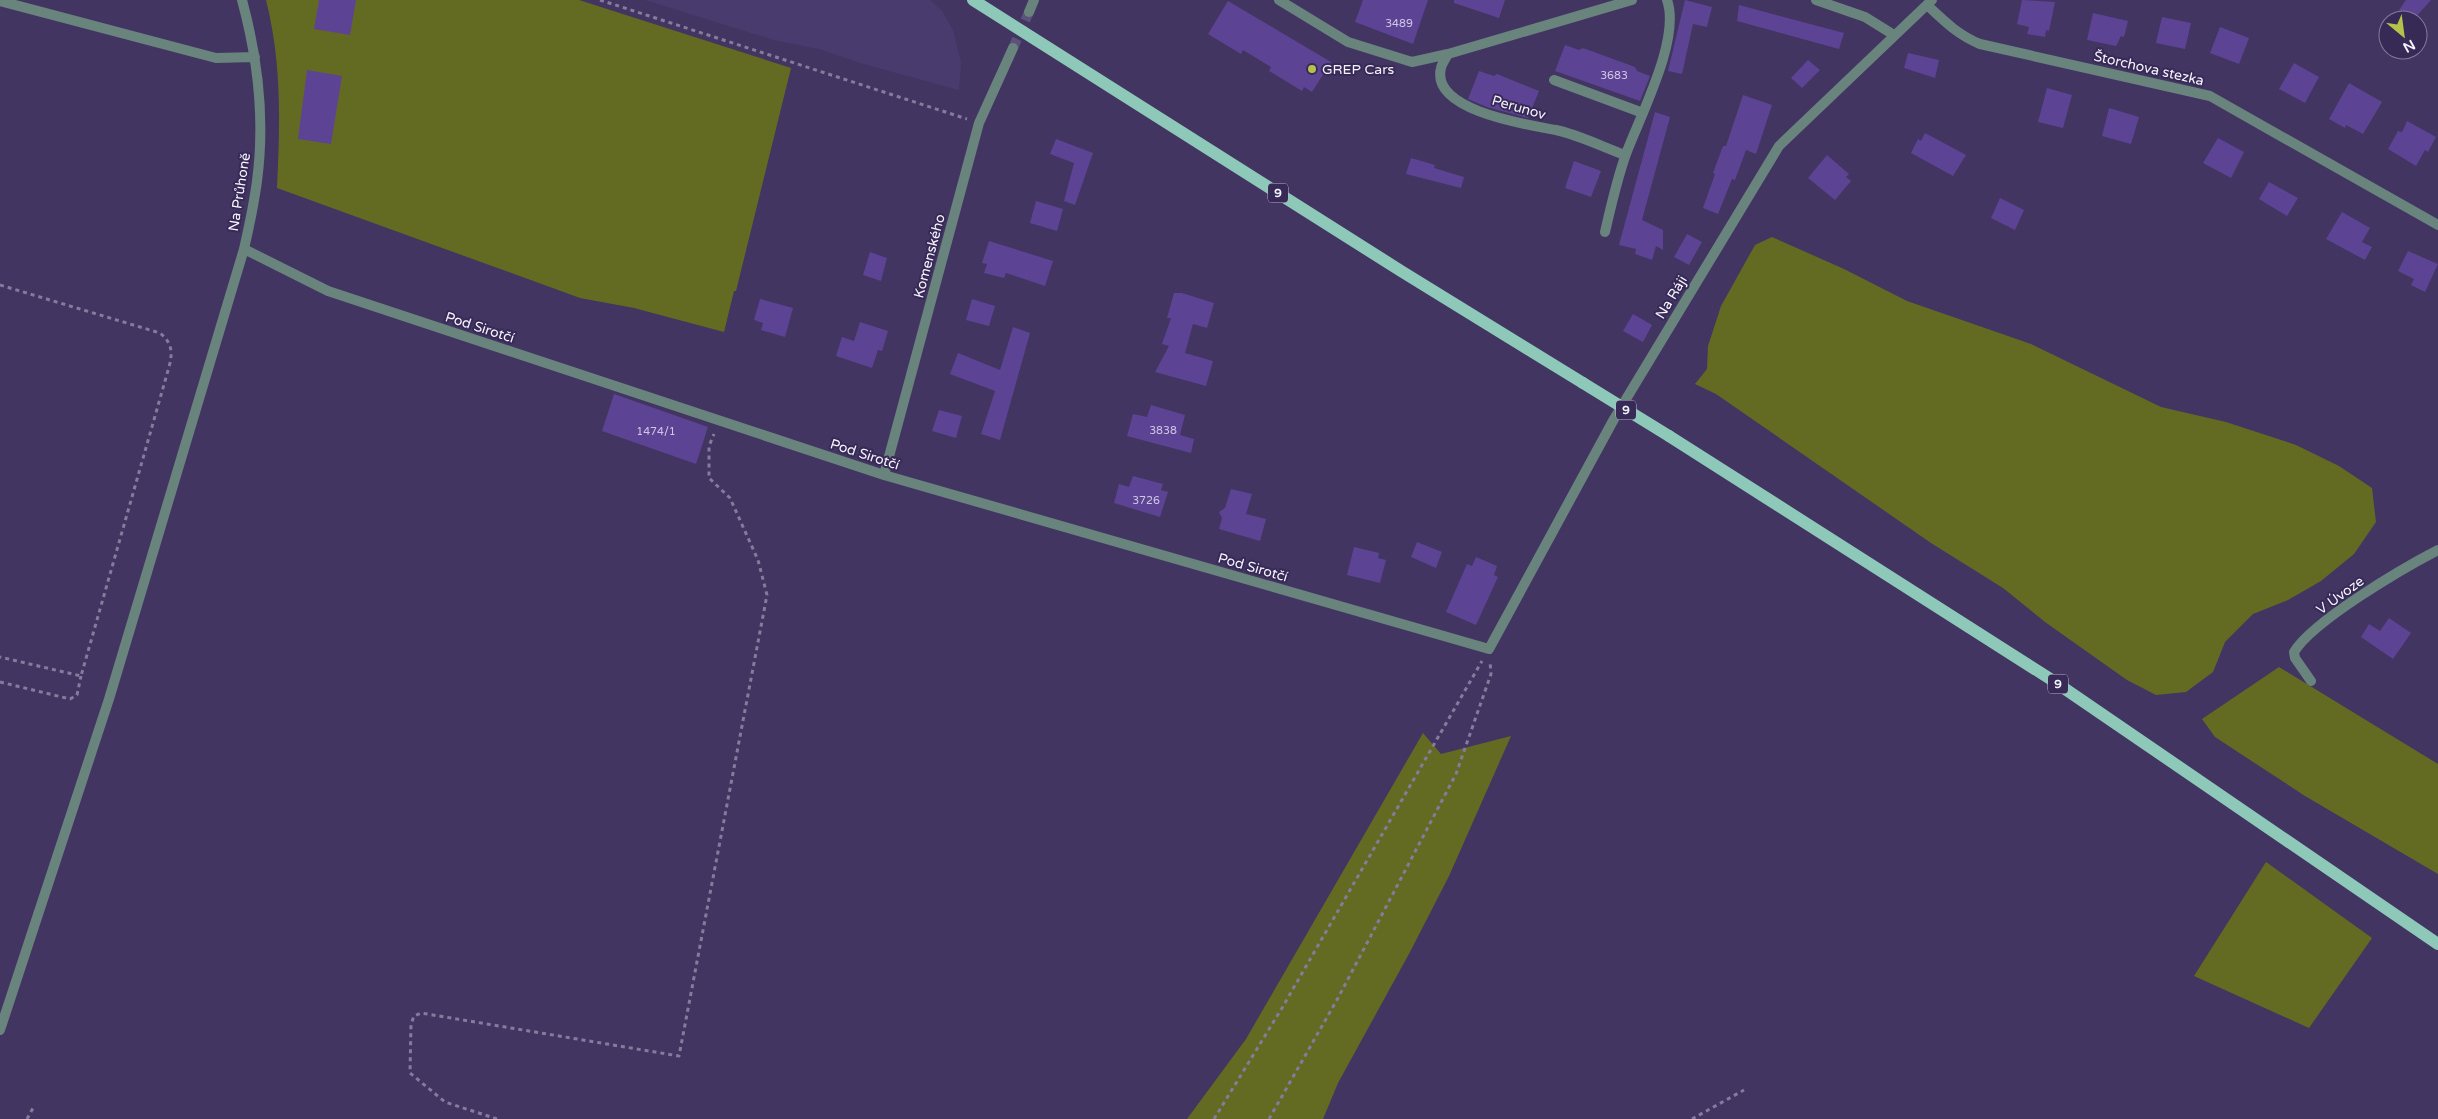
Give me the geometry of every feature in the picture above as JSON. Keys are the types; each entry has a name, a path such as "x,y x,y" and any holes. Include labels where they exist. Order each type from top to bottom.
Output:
{"main road":[{"name":"9","path":"973,0 1401,271 1669,436 2052,680 2438,944"}],"street":[{"name":"Na Průhoně","path":"0,1030 109,699 244,249 257,182 260,145 260,102 254,57 242,0"},
{"path":"1029,12 1034,0"},
{"path":"1279,0 1348,42 1412,62 1448,54 1632,0"},
{"path":"1605,232 1626,155 1656,84 1670,19 1667,0"},
{"path":"1816,0 1864,17 1894,35"},
{"path":"0,1 216,58 254,57"},
{"name":"Na Ráji","path":"1489,649 1614,419 1779,146 1929,2"},
{"name":"Štorchova stezka","path":"1929,2 1953,30 1965,38 1980,44 2210,96 2438,225"},
{"name":"Komenského","path":"884,475 980,123 1013,48"},
{"name":"Perunov","path":"1448,54 1441,68 1442,82 1459,103 1523,126 1556,130 1626,155"},
{"path":"1554,80 1643,113"},
{"name":"Pod Sirotčí","path":"244,249 328,291 884,475 1489,649"},
{"name":"V Úvoze","path":"2311,682 2295,658 2294,652 2306,637 2378,585 2438,550"}],"path":[{"path":"600,0 980,123"},
{"path":"0,285 160,333 172,350 77,695 70,699 0,682"},
{"path":"496,1119 445,1102 410,1073 414,1016 421,1013 679,1056 767,595 758,560 730,498 709,478 709,446 719,421"},
{"path":"1214,1119 1282,1008 1489,649"},
{"path":"1269,1119 1338,998 1456,774 1491,674 1489,649"},
{"path":"0,658 81,676"},
{"path":"1692,1119 1744,1090"},
{"path":"27,1119 33,1108"}],"shaded area":[{"path":"645,0 930,0 942,11 953,30 961,62 959,90 860,63 819,49 774,40"}],"green space":[{"path":"266,0 579,0 791,68 736,291 734,291 724,332 634,308 580,298 277,188 279,93 275,47"},
{"path":"1772,237 1844,269 1907,301 2031,344 2161,407 2226,422 2296,445 2339,466 2372,488 2376,522 2354,554 2321,581 2288,600 2253,614 2225,642 2213,672 2186,692 2156,695 2127,680 2045,622 2003,588 1931,543 1716,394 1695,384 1707,369 1708,346 1721,306 1755,245"},
{"path":"2279,667 2438,764 2438,874 2305,796 2215,737 2202,719"},
{"path":"1423,733 1441,754 1511,736 1449,876 1410,952 1338,1083 1323,1119 1187,1119 1246,1039"},
{"path":"2266,862 2372,938 2309,1028 2194,976"}],"building":[{"path":"319,0 356,0 350,35 314,29"},
{"path":"1363,0 1428,0 1413,44 1355,22"},
{"path":"1454,0 1505,0 1499,18 1454,3"},
{"path":"1685,0 1712,7 1707,27 1693,24 1682,74 1668,71"},
{"path":"2022,0 2055,2 2049,31 2046,30 2045,37 2027,34 2029,27 2017,24"},
{"path":"2406,0 2431,0 2422,10 2399,10"},
{"path":"1228,1 1331,62 1312,92 1304,87 1302,91 1269,71 1271,67 1243,50 1241,54 1208,34"},
{"path":"1739,5 1844,33 1839,49 1737,21"},
{"path":"2093,13 2128,21 2124,37 2121,36 2116,46 2087,40"},
{"path":"2162,17 2191,23 2185,49 2156,43"},
{"path":"2220,27 2249,38 2239,64 2210,53"},
{"path":"1565,45 1579,50 1583,48 1635,67 1637,71 1650,76 1640,101 1555,71"},
{"path":"1908,53 1939,60 1935,78 1904,68"},
{"path":"1808,60 1820,70 1802,88 1791,78"},
{"path":"2294,63 2319,77 2305,103 2279,89"},
{"path":"307,70 342,76 331,144 298,139"},
{"path":"1479,71 1494,76 1497,74 1539,91 1528,118 1487,107 1468,99"},
{"path":"2349,83 2382,102 2363,134 2346,125 2345,128 2329,119"},
{"path":"2047,88 2072,95 2063,128 2038,122"},
{"path":"1743,95 1772,105 1756,154 1746,150 1735,180 1732,179 1718,214 1703,208 1715,174 1713,173 1723,146 1726,146"},
{"path":"2109,108 2139,117 2131,144 2102,136"},
{"path":"1655,112 1670,117 1642,220 1663,230 1663,250 1656,246 1652,260 1635,254 1636,249 1619,245"},
{"path":"2407,121 2436,137 2428,152 2425,150 2416,166 2388,149 2398,131 2402,132"},
{"path":"1925,133 1966,155 1953,176 1911,153 1918,139 1921,141"},
{"path":"2218,138 2244,152 2231,178 2203,163"},
{"path":"1056,139 1093,153 1075,205 1064,201 1074,163 1050,154"},
{"path":"1827,155 1849,174 1846,177 1851,181 1835,200 1808,178"},
{"path":"1411,158 1435,165 1434,168 1464,177 1461,188 1406,174"},
{"path":"1574,161 1601,171 1591,197 1565,188"},
{"path":"2269,182 2298,198 2287,216 2259,199"},
{"path":"2000,198 2024,210 2015,230 1991,218"},
{"path":"1036,201 1063,209 1057,231 1030,223"},
{"path":"2342,212 2370,228 2362,242 2372,247 2365,260 2326,239"},
{"path":"1687,234 1702,242 1689,265 1674,257"},
{"path":"989,241 1053,261 1045,286 1006,273 1004,278 984,273 987,264 982,263"},
{"path":"2408,251 2438,264 2425,292 2411,285 2414,279 2398,271"},
{"path":"870,252 887,258 881,281 863,275"},
{"path":"1174,293 1182,293 1214,303 1207,328 1193,324 1185,353 1213,361 1206,386 1155,372 1169,346 1162,344 1171,318 1167,318"},
{"path":"760,299 793,308 785,337 761,330 763,323 754,320"},
{"path":"972,299 995,306 989,326 966,320"},
{"path":"1633,314 1652,325 1643,342 1623,331"},
{"path":"860,322 888,331 882,351 878,350 872,368 836,356 842,337 854,341"},
{"path":"1013,327 1030,333 1000,440 981,434 995,391 950,374 958,353 1000,370"},
{"path":"614,394 708,427 696,464 602,431"},
{"path":"1151,405 1185,415 1180,435 1194,439 1191,453 1127,436 1133,414 1147,417"},
{"path":"939,410 962,416 956,438 932,431"},
{"path":"1133,476 1163,484 1161,490 1168,492 1160,517 1114,503 1119,484 1129,487"},
{"path":"1231,489 1252,494 1246,514 1266,519 1260,541 1219,529 1222,518 1219,512 1225,508"},
{"path":"1417,542 1442,552 1436,568 1411,557"},
{"path":"1354,547 1379,553 1378,558 1386,560 1380,583 1347,575"},
{"path":"1476,557 1497,566 1494,575 1498,577 1476,625 1446,612 1467,564 1472,566"},
{"path":"2389,618 2411,633 2393,659 2361,637 2369,624 2380,631"}],"tunnel":[{"path":"1013,48 1029,12"}],"place":[{"name":"GREP Cars","path":"1312,69"}]}
